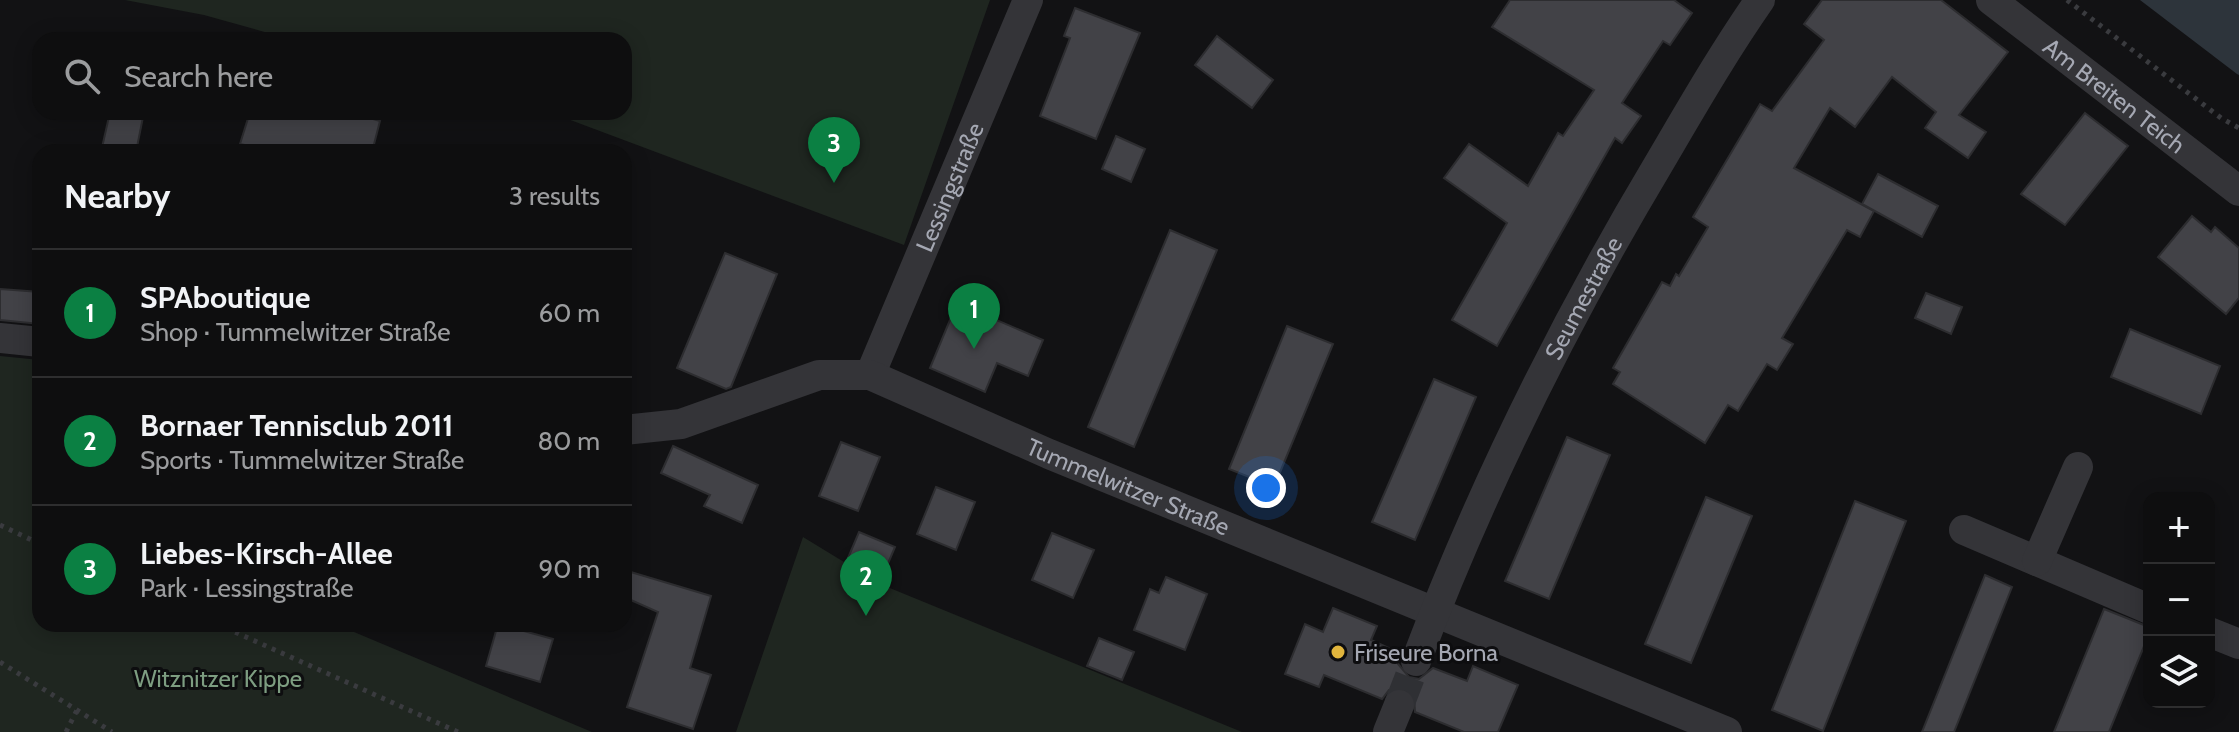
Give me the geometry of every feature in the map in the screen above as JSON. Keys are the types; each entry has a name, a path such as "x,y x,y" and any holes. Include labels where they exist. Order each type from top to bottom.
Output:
{"street":[{"name":"Lessingstraße","path":"870,375 1028,0"},
{"name":"Seumestraße","path":"1435,611 1532,390 1578,299 1729,45 1760,0"},
{"name":"Am Breiten Teich","path":"1991,0 2239,191"},
{"path":"0,338 32,341"},
{"name":"Tummelwitzer Straße","path":"632,429 681,424 819,375 870,375 1049,454 1727,732"},
{"path":"2037,561 2078,467"},
{"path":"1964,530 2143,606"},
{"path":"1416,661 1435,611"},
{"path":"2215,634 2239,644"}],"path":[{"path":"2067,0 2221,118 2239,128"},
{"path":"0,525 32,540"},
{"path":"235,632 458,732"},
{"path":"0,662 112,732"},
{"path":"66,732 77,710"}],"green space":[{"path":"125,0 990,0 904,245 570,120 632,120 632,32 265,32 204,15"},
{"name":"Witznitzer Kippe","path":"0,356 32,359 32,632 354,632 592,732 0,732"},
{"path":"803,537 880,584 1242,732 736,732"}],"shaded area":[{"path":"2140,0 2239,0 2239,75 2237,74"}],"building":[{"path":"1510,0 1674,0 1692,13 1670,45 1663,41 1622,103 1641,116 1622,143 1615,138 1497,346 1452,320 1507,223 1444,178 1469,144 1528,186 1558,133 1563,136 1594,90 1492,27"},
{"path":"1822,0 1941,0 2008,52 1959,115 1986,132 1968,158 1925,128 1936,112 1892,77 1855,127 1830,108 1794,168 1874,211 1860,237 1847,230 1782,338 1793,344 1777,370 1767,364 1738,411 1728,405 1705,443 1613,384 1620,372 1613,368 1662,282 1670,286 1676,274 1679,276 1708,227 1693,217 1760,104 1772,111 1824,40 1804,24"},
{"path":"1075,8 1140,33 1096,139 1040,116 1070,38 1064,36"},
{"path":"1217,36 1273,80 1252,108 1195,65"},
{"path":"2085,113 2128,146 2065,225 2021,194"},
{"path":"108,120 142,120 138,144 103,144"},
{"path":"248,120 380,121 374,144 240,144"},
{"path":"1116,136 1145,149 1131,182 1102,169"},
{"path":"1878,174 1938,206 1922,237 1862,204"},
{"path":"2192,216 2211,232 2215,227 2239,248 2239,298 2226,314 2158,257"},
{"path":"1170,230 1217,250 1134,447 1088,427"},
{"path":"725,253 777,274 731,387 726,389 677,368"},
{"path":"0,289 32,291 32,323 0,320"},
{"path":"1926,293 1962,307 1951,334 1915,318"},
{"path":"957,303 1043,340 1028,376 997,363 985,392 930,368"},
{"path":"1287,326 1333,344 1274,487 1229,469"},
{"path":"2130,329 2220,366 2201,414 2111,377"},
{"path":"1434,379 1476,397 1415,540 1372,522"},
{"path":"1567,437 1610,455 1549,599 1505,581"},
{"path":"841,442 880,457 858,511 819,496"},
{"path":"673,446 758,485 742,523 704,506 710,495 661,473"},
{"path":"936,487 975,502 956,550 917,534"},
{"path":"1706,497 1752,516 1691,663 1645,644"},
{"path":"1855,501 1906,521 1823,731 1772,710"},
{"path":"859,532 895,547 884,573 848,558"},
{"path":"1052,533 1094,550 1073,598 1032,580"},
{"path":"632,572 711,596 690,668 711,675 693,729 627,707 658,612 632,601"},
{"path":"1985,575 2012,587 1954,732 1922,732"},
{"path":"1166,577 1207,594 1185,650 1134,630 1150,589 1159,593"},
{"path":"1333,608 1377,626 1371,640 1400,653 1398,664 1409,677 1419,679 1433,668 1467,681 1473,666 1518,685 1498,732 1464,732 1415,712 1414,695 1405,688 1389,690 1382,699 1324,675 1319,687 1285,674 1305,624 1323,632"},
{"path":"2104,609 2143,625 2143,649 2109,732 2054,732"},
{"path":"496,632 527,632 553,639 540,682 486,666"},
{"path":"1099,638 1134,652 1122,680 1087,666"}],"tunnel":[{"path":"1399,705 1416,661"}],"place":[{"name":"Liebes-Kirsch-Allee","path":"834,183"},
{"name":"SPAboutique","path":"974,349"},
{"name":"Bornaer Tennisclub 2011","path":"866,616"},
{"name":"Friseure Borna","path":"1338,652"}]}
